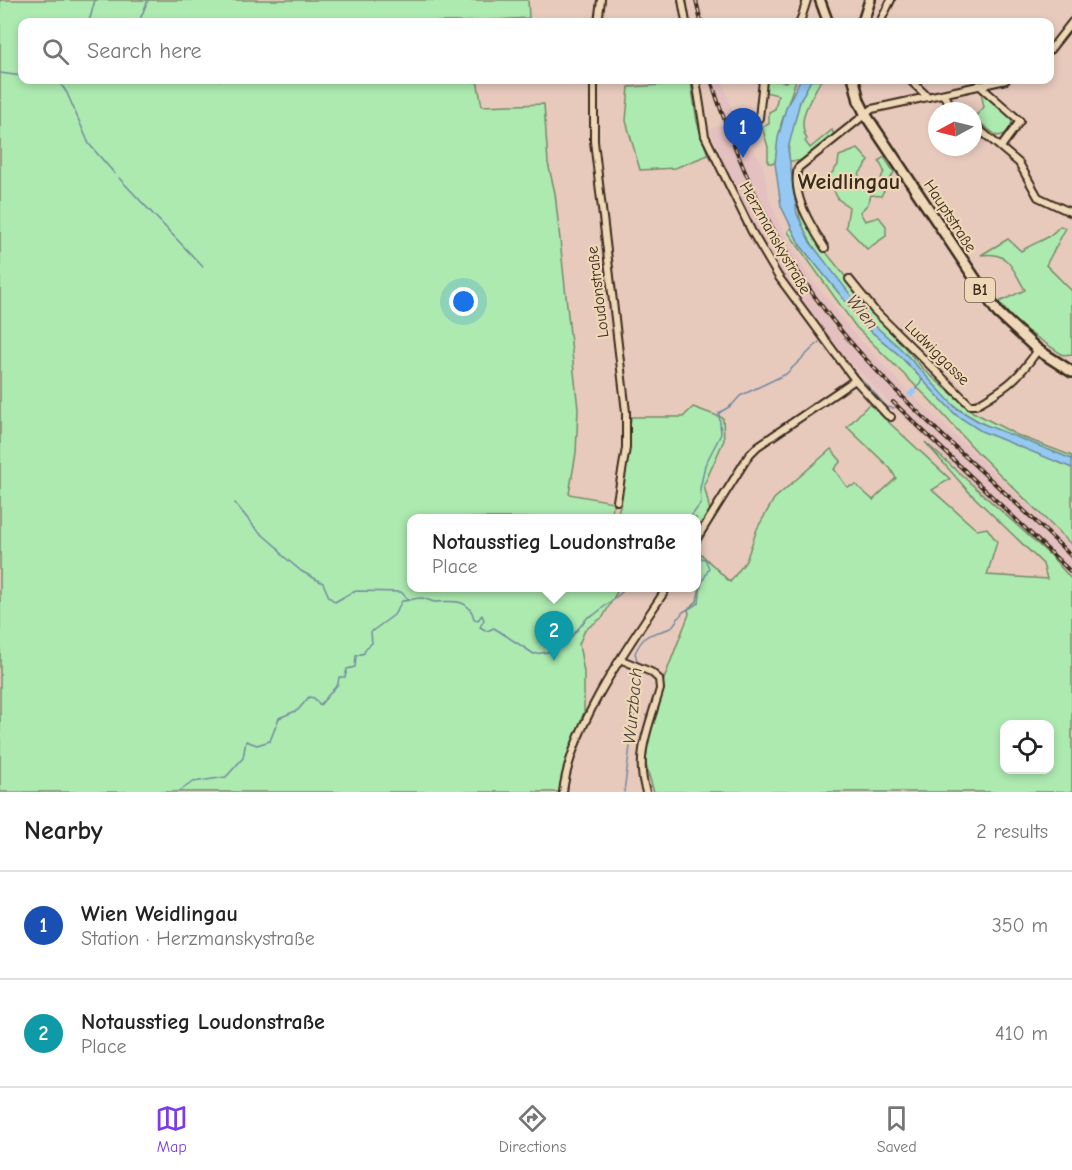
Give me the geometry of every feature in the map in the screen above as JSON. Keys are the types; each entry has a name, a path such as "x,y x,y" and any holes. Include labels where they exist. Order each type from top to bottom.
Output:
{"main road":[{"path":"820,0 826,18"},
{"path":"865,18 870,0"},
{"name":"B1","path":"855,84 866,114"},
{"name":"Hauptstraße","path":"866,114 982,292 1011,328 1038,350 1072,372"}],"street":[{"path":"599,18 602,0"},
{"path":"682,0 685,18"},
{"path":"801,18 807,0"},
{"path":"882,18 891,0"},
{"path":"1054,45 1072,22"},
{"name":"Loudonstraße","path":"594,84 594,141 626,412 626,448 617,501"},
{"name":"Herzmanskystraße","path":"697,84 701,119 713,153 768,258 819,334 855,380 887,416 891,417"},
{"path":"759,118 763,84"},
{"path":"914,84 928,97"},
{"path":"825,248 812,227 798,186 798,168 877,107 985,84"},
{"path":"980,85 1020,121 1001,147"},
{"path":"942,94 949,102"},
{"path":"982,131 1019,163 1038,196 1072,213"},
{"name":"Ludwiggasse","path":"849,279 874,310 970,405 976,405 1009,386 1021,375 1038,350"},
{"path":"701,532 749,455 758,446 855,380"},
{"path":"563,792 579,737 622,660 664,592"},
{"path":"622,660 651,672 660,679 660,688 640,756 641,776 646,792"}],"shaded area":[{"path":"709,84 723,84 743,141 749,149 753,148 763,166 769,196 779,223 810,277 853,332 903,386 1072,547 1072,577 1042,546 1034,544 1003,515 899,413 842,353 804,306 764,245 726,169 710,129 723,124"}],"green space":[{"path":"0,0 528,0 529,18 18,18 18,84 478,84 482,106 544,104 548,163 555,193 578,409 576,453 569,494 613,502 612,514 407,514 407,592 617,592 603,617 585,630 579,644 584,672 584,712 564,768 562,792 0,792"},
{"path":"691,84 697,122 708,155 675,168 640,170 626,121 629,87"},
{"path":"766,84 795,84 781,124 775,163 768,163 768,147 762,127 769,124 769,112 775,109 778,95 765,92"},
{"path":"809,84 819,84 804,116 803,124 807,139 805,141 810,148 832,130 834,135 800,161 789,161 791,130"},
{"path":"981,92 1012,119 1007,133 997,136 982,124 984,107"},
{"path":"858,149 869,161 859,174 857,185 868,188 879,184 884,171 879,161 884,157 894,172 881,196 871,195 868,204 860,212 865,221 879,217 886,226 886,236 867,249 846,227 849,207 838,199 828,178 838,165 839,156"},
{"path":"800,208 814,237 867,304 924,370 973,412 1017,435 1072,456 1072,459 986,425 946,399 906,355 871,322 826,266 805,231 800,217"},
{"path":"1060,226 1066,228 1046,265 1072,291 1072,354 1063,355 1017,324 999,302 1025,290 1009,263 998,256 981,255 1008,239 1021,251 1046,238"},
{"path":"791,227 800,245 867,328 898,354 956,415 1072,468 1072,545 978,453 930,400 856,327 788,232"},
{"path":"869,404 950,479 932,490 977,530 987,528 997,542 987,575 1047,579 1043,564 968,491 925,442 1052,557 1072,580 1072,792 654,792 645,760 648,729 689,614 688,609 697,601 699,592 701,592 701,554 730,582 746,561 757,529 774,499 831,449 841,461 834,469 847,487 856,485 873,500 896,478 890,468 847,427"},
{"path":"693,407 723,418 724,440 704,485 710,511 701,527 701,514 617,514 621,503 631,417 683,417"}],"water":[{"name":"Wien","path":"798,84 809,84 800,101 788,149 797,214 810,242 872,323 900,348 956,408 981,423 1072,459 1072,468 981,431 956,415 898,354 867,328 800,245 781,206 775,163 778,138 786,108"}],"waterway":[{"path":"90,18 95,0"},
{"path":"141,18 148,0"},
{"path":"0,73 18,75"},
{"path":"61,84 67,93 89,144 115,174"},
{"path":"119,178 203,267"},
{"name":"Wurzbach","path":"693,514 701,503 700,489 705,465 721,434 719,413 732,405 740,396 786,374 819,342"},
{"name":"Wurzbach","path":"842,358 887,407 894,408"},
{"name":"Wurzbach","path":"916,389 922,380"},
{"path":"235,503 256,529 278,548 282,555 301,571 323,583 329,597 335,602 354,591 401,592 409,600"},
{"name":"Wurzbach","path":"701,558 705,559 709,568 701,585"},
{"path":"567,642 588,617 594,615 622,592"},
{"name":"Wurzbach","path":"638,664 635,653 642,641 650,635 671,628 683,612 699,603 700,592"},
{"path":"178,792 193,782 226,777 243,758 246,741 257,745 270,741 279,718 298,710 309,697 314,698 320,705 338,684 339,677 345,677 347,669 355,667 356,656 364,653 372,643 371,632 394,615 402,601 421,598 433,602 454,601 464,604 469,607 474,619 478,620 482,615 484,620 480,627 487,631 494,628 534,654 548,652 552,646 561,644"},
{"name":"Wurzbach","path":"624,792 640,671"}],"railway":[{"path":"696,0 700,18"},
{"path":"712,84 736,149 766,216 784,249 825,310 848,339 901,396 1072,557"},
{"path":"893,402 1072,573"}],"place":[{"name":"Wien Weidlingau","path":"743,158"},
{"name":"Notausstieg Loudonstraße","path":"554,661"}],"district":[{"name":"Weidlingau","path":"849,182"}]}
